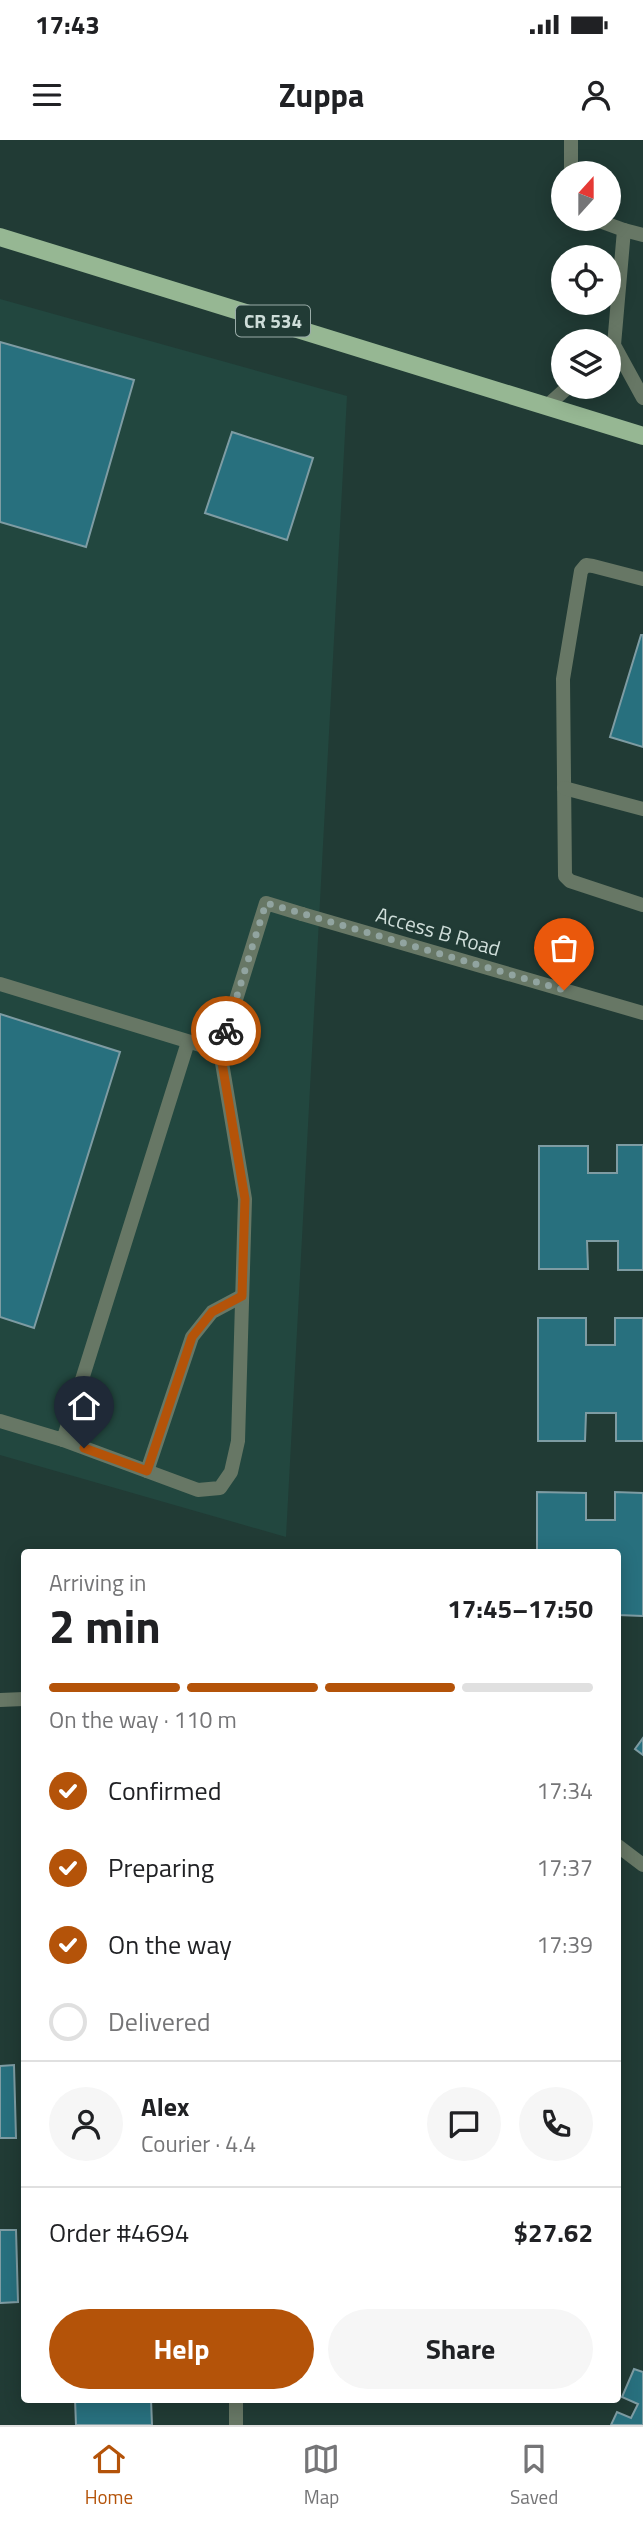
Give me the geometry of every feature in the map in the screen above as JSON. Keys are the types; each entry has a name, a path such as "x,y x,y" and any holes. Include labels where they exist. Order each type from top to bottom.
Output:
{"main road":[{"name":"CR 534","path":"0,237 643,436"}],"street":[{"path":"571,140 571,161"},
{"path":"621,229 643,235"},
{"path":"613,329 624,230"},
{"path":"621,363 643,398"},
{"path":"547,406 555,399"},
{"path":"643,579 586,565 580,571 563,679 565,876 570,881 643,905"},
{"path":"564,788 643,809"},
{"name":"Access B Road","path":"220,1051 266,903 643,1013"},
{"path":"0,984 220,1051 245,1199 238,1441 231,1472 220,1488 198,1490 62,1440 0,1421"},
{"path":"62,1440 188,1042"},
{"path":"147,1471 192,1337 212,1312 242,1296"},
{"path":"0,1700 21,1699"},
{"path":"621,1848 643,1865"},
{"path":"236,2403 236,2425"}],"shaded area":[{"path":"0,299 347,396 286,1537 0,1455"}],"building":[{"path":"0,342 134,380 86,547 0,522"},
{"path":"232,432 313,458 287,540 205,513"},
{"path":"643,635 643,747 610,737"},
{"path":"0,1014 120,1052 34,1328 0,1317"},
{"path":"617,1145 643,1145 643,1270 618,1270 618,1241 587,1241 588,1269 539,1269 539,1146 588,1146 588,1173 617,1173"},
{"path":"538,1318 586,1318 586,1345 615,1345 615,1318 643,1318 643,1441 616,1441 616,1413 586,1413 585,1441 538,1441"},
{"path":"537,1492 586,1493 586,1520 615,1520 615,1492 643,1493 643,1616 621,1615 621,1549 537,1549"},
{"path":"643,1738 643,1755 635,1749"},
{"path":"14,2065 16,2138 0,2138 0,2066"},
{"path":"0,2230 16,2230 18,2302 0,2303"},
{"path":"634,2369 643,2372 643,2425 611,2425 617,2412 631,2418 638,2404 622,2397"},
{"path":"75,2403 151,2403 152,2425 76,2425"}],"way so far":[{"path":"226,1031 266,903 564,990"}],"route":[{"path":"84,1448 147,1471 192,1337 212,1312 242,1296 245,1199 220,1051 226,1031"}]}
